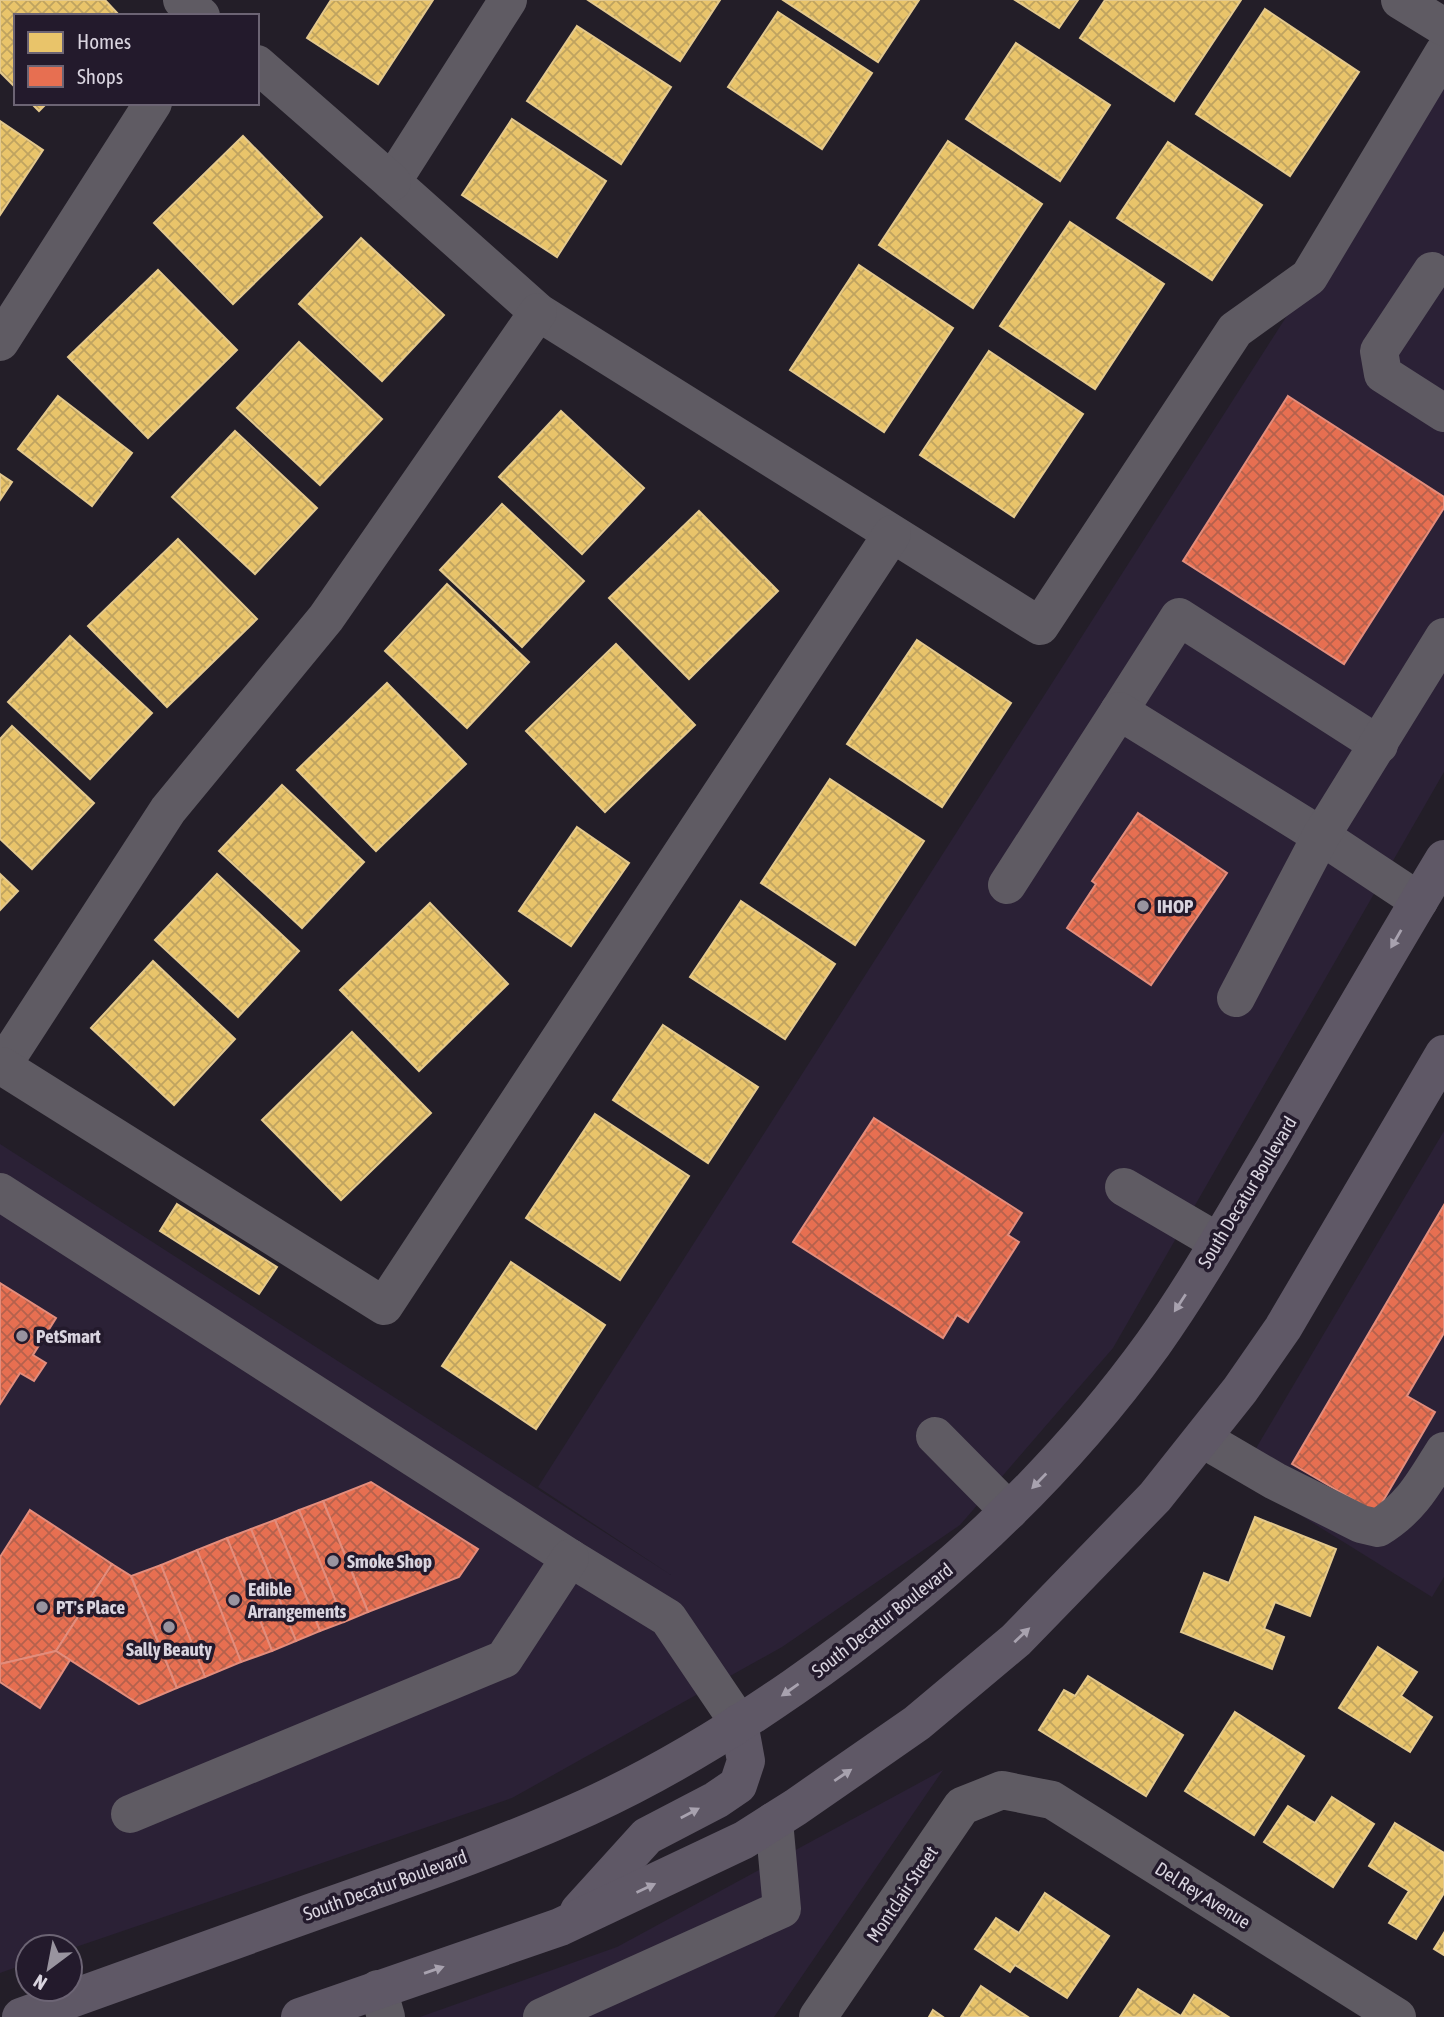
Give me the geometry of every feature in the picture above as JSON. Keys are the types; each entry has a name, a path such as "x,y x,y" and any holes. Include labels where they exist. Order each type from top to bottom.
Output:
{"main road":[{"name":"South Decatur Boulevard","path":"21,2017 499,1844 599,1802 665,1769 739,1723 836,1658 911,1601 964,1555 1057,1461 1107,1403 1153,1343 1218,1242 1444,859"},
{"path":"300,2017 382,2003 692,1866 744,1840 774,1821 917,1723 1016,1640 1155,1497 1203,1439 1283,1328 1438,1078"},
{"path":"568,1923 647,1836 716,1800 738,1785 746,1761 739,1723"}],"street":[{"path":"182,0 199,14"},
{"path":"392,182 508,0"},
{"path":"1400,0 1444,27"},
{"path":"259,66 538,312 1040,626 1235,330 1309,277 1444,52"},
{"path":"0,342 152,105"},
{"path":"1440,267 1378,351 1382,374 1444,413"},
{"path":"538,312 326,618 169,810 1,1065 384,1306 892,534"},
{"path":"1007,885 1179,617 1379,746"},
{"path":"1236,998 1321,836 1444,637"},
{"path":"1119,711 1321,836 1419,901"},
{"path":"1124,1187 1218,1242"},
{"path":"0,1192 570,1558 668,1618 739,1723"},
{"path":"935,1436 1009,1511"},
{"path":"1203,1439 1275,1481 1361,1524 1378,1528 1398,1516 1419,1491 1444,1451"},
{"path":"130,1814 504,1659 570,1558"},
{"name":"Montclair Street","path":"818,2017 962,1806 1002,1790"},
{"name":"Del Rey Avenue","path":"1002,1790 1052,1800 1397,2017"},
{"path":"542,2017 782,1909 774,1821"}],"shaded area":[{"path":"1444,70 1444,772 1113,1348 960,1525 782,1647 512,1798 84,1944 84,1933 14,1933 14,1968 0,1973 0,1144 671,1575 538,1487"},
{"path":"1444,1131 1444,1577 1432,1597 1239,1477"},
{"path":"943,1770 774,2017 420,2017 617,1947"}],"building: Homes":[{"path":"0,0 105,0 118,14 14,14 14,86 0,72"},
{"path":"331,0 433,0 378,84 307,38"},
{"path":"588,0 720,0 680,61"},
{"path":"783,0 919,0 878,62"},
{"path":"1015,0 1078,0 1059,28"},
{"path":"1105,0 1241,0 1174,101 1080,38"},
{"path":"1265,9 1359,72 1290,176 1196,114"},
{"path":"778,12 872,73 822,149 728,87"},
{"path":"577,26 671,87 621,164 527,101"},
{"path":"1016,43 1110,105 1060,181 966,119"},
{"path":"33,105 45,105 39,111"},
{"path":"512,119 606,181 557,257 462,195"},
{"path":"0,121 43,150 0,215"},
{"path":"243,136 322,217 233,304 154,223"},
{"path":"948,141 1042,204 973,308 879,245"},
{"path":"1168,142 1262,205 1212,280 1117,218"},
{"path":"1070,222 1164,284 1095,389 1000,326"},
{"path":"361,238 444,315 382,381 299,304"},
{"path":"859,265 953,328 884,432 790,370"},
{"path":"158,270 237,350 148,438 68,357"},
{"path":"299,342 382,419 320,485 237,408"},
{"path":"989,351 1083,414 1014,517 920,455"},
{"path":"58,396 132,453 92,506 18,449"},
{"path":"561,411 644,488 582,554 499,477"},
{"path":"235,431 317,508 255,574 172,497"},
{"path":"0,474 12,482 0,500"},
{"path":"502,504 584,581 522,647 440,570"},
{"path":"699,511 778,591 689,679 609,598"},
{"path":"178,539 257,619 167,707 88,626"},
{"path":"447,584 529,662 467,728 385,651"},
{"path":"70,636 152,713 90,779 8,702"},
{"path":"917,640 1011,703 942,807 847,744"},
{"path":"616,644 695,725 605,812 526,731"},
{"path":"387,683 466,764 376,851 297,770"},
{"path":"12,726 94,803 32,869 0,839 0,739"},
{"path":"830,779 924,841 855,945 761,883"},
{"path":"282,785 364,862 302,928 219,851"},
{"path":"577,827 629,863 571,946 519,911"},
{"path":"0,874 18,891 0,910"},
{"path":"217,874 299,951 238,1017 155,940"},
{"path":"741,901 835,964 785,1039 690,977"},
{"path":"430,903 508,984 419,1071 340,990"},
{"path":"153,961 235,1039 174,1105 91,1028"},
{"path":"663,1025 758,1087 708,1163 613,1100"},
{"path":"352,1032 431,1113 341,1200 262,1120"},
{"path":"595,1114 689,1176 620,1280 526,1218"},
{"path":"177,1204 277,1267 259,1294 160,1231"},
{"path":"511,1262 605,1325 536,1429 442,1366"},
{"path":"1255,1517 1336,1549 1310,1616 1275,1602 1264,1629 1284,1637 1272,1669 1181,1632 1204,1573 1229,1583"},
{"path":"1378,1647 1417,1672 1401,1696 1432,1717 1410,1752 1339,1708"},
{"path":"1088,1676 1183,1735 1146,1796 1039,1730 1064,1690 1075,1696"},
{"path":"1235,1712 1304,1756 1254,1835 1185,1791"},
{"path":"1332,1797 1374,1824 1333,1887 1264,1842 1288,1806 1315,1823"},
{"path":"1395,1823 1444,1853 1444,1893 1416,1939 1389,1923 1409,1891 1369,1866"},
{"path":"1045,1893 1109,1936 1067,1998 1015,1965 1010,1972 975,1949 996,1918 1019,1933"},
{"path":"1444,1933 1444,1955 1434,1949"},
{"path":"981,1986 1028,2017 961,2017"},
{"path":"1138,1989 1181,2016 1194,1995 1227,2016 1120,2017"},
{"path":"933,2010 943,2017 929,2017"}],"building: Shops":[{"path":"1288,396 1444,497 1444,508 1344,664 1183,561"},
{"name":"IHOP","path":"1138,813 1227,873 1151,985 1067,928 1096,884 1092,881"},
{"path":"874,1118 1022,1213 1008,1235 1019,1242 968,1322 957,1315 943,1338 793,1242"},
{"path":"1444,1205 1444,1333 1407,1396 1435,1412 1376,1513 1292,1464"},
{"name":"PetSmart","path":"0,1283 56,1318 33,1355 46,1363 34,1381 20,1373 0,1404"},
{"path":"371,1482 478,1549 459,1577 368,1612 323,1501"},
{"name":"Smoke Shop","path":"323,1501 368,1612 344,1622 299,1510"},
{"name":"PT's Place","path":"30,1510 112,1564 56,1651 0,1664 0,1557"},
{"path":"299,1510 344,1622 320,1631 275,1520"},
{"path":"275,1520 320,1631 296,1641 251,1529"},
{"path":"251,1529 296,1641 272,1651 227,1538"},
{"name":"Edible Arrangements","path":"227,1538 272,1651 241,1662 197,1550"},
{"path":"197,1550 241,1662 205,1677 161,1565"},
{"path":"112,1564 131,1576 177,1688 139,1704 56,1651"},
{"name":"Sally Beauty","path":"161,1565 205,1677 177,1688 131,1576"},
{"path":"56,1651 70,1660 40,1708 0,1682 0,1664"}],"place":[{"name":"IHOP","path":"1143,906"},
{"name":"PetSmart","path":"22,1336"},
{"name":"Smoke Shop","path":"333,1561"},
{"name":"Edible Arrangements","path":"234,1600"},
{"name":"PT's Place","path":"42,1607"},
{"name":"Sally Beauty","path":"169,1627"}]}
